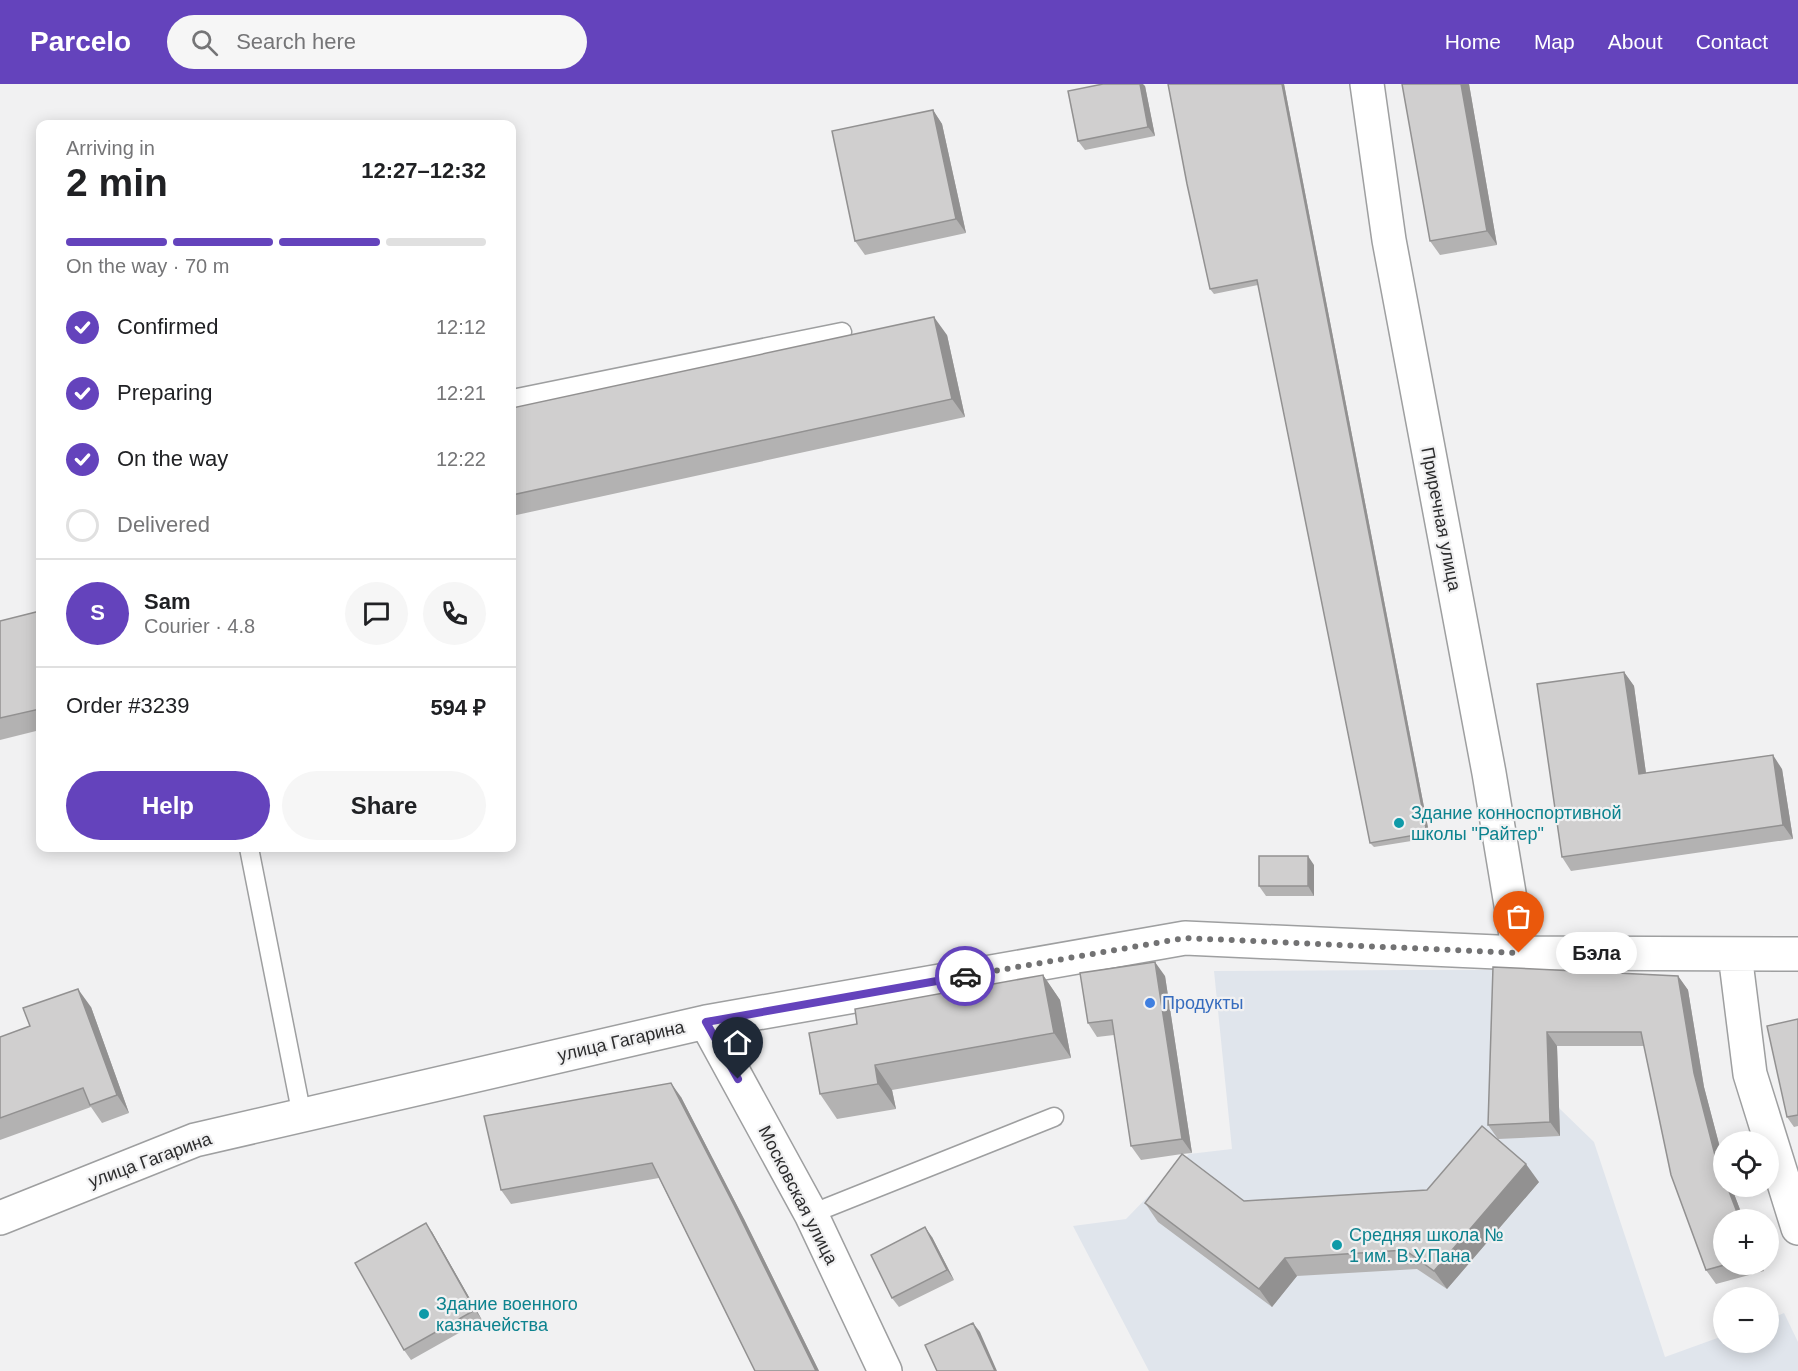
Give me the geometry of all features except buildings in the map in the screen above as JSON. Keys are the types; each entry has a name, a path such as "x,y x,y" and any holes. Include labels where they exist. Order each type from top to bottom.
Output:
{"street":[{"name":"Приречная улица","path":"1367,84 1389,240 1489,772 1519,953"},
{"name":"улица Гагарина","path":"0,1218 195,1140 706,1022 1185,938 1519,953 1798,954"},
{"path":"1735,954 1750,1074 1798,1228"},
{"name":"Московская улица","path":"706,1022 811,1214 885,1371"}],"lane":[{"path":"516,398 842,332"},
{"path":"250,852 302,1116"},
{"path":"811,1214 1054,1117"}],"shaded area":[{"path":"1509,970 1509,1108 1559,1108 1594,1142 1665,1357 1713,1340 1713,1353 1779,1353 1779,1315 1784,1313 1798,1342 1798,1371 1149,1371 1073,1226 1126,1219 1189,1154 1232,1149 1214,971"}],"way so far":[{"path":"965,976 1185,938 1519,953"}],"place":[{"name":"Здание конноспортивной школы \"Райтер\"","path":"1399,823"},
{"name":"Бэла","path":"1519,953"},
{"name":"Продукты","path":"1150,1003"},
{"name":"Средняя школа № 1 им. В.У.Пана","path":"1337,1245"},
{"name":"Здание военного казначейства","path":"424,1314"}],"route":[{"path":"738,1079 706,1022 965,976"}]}
